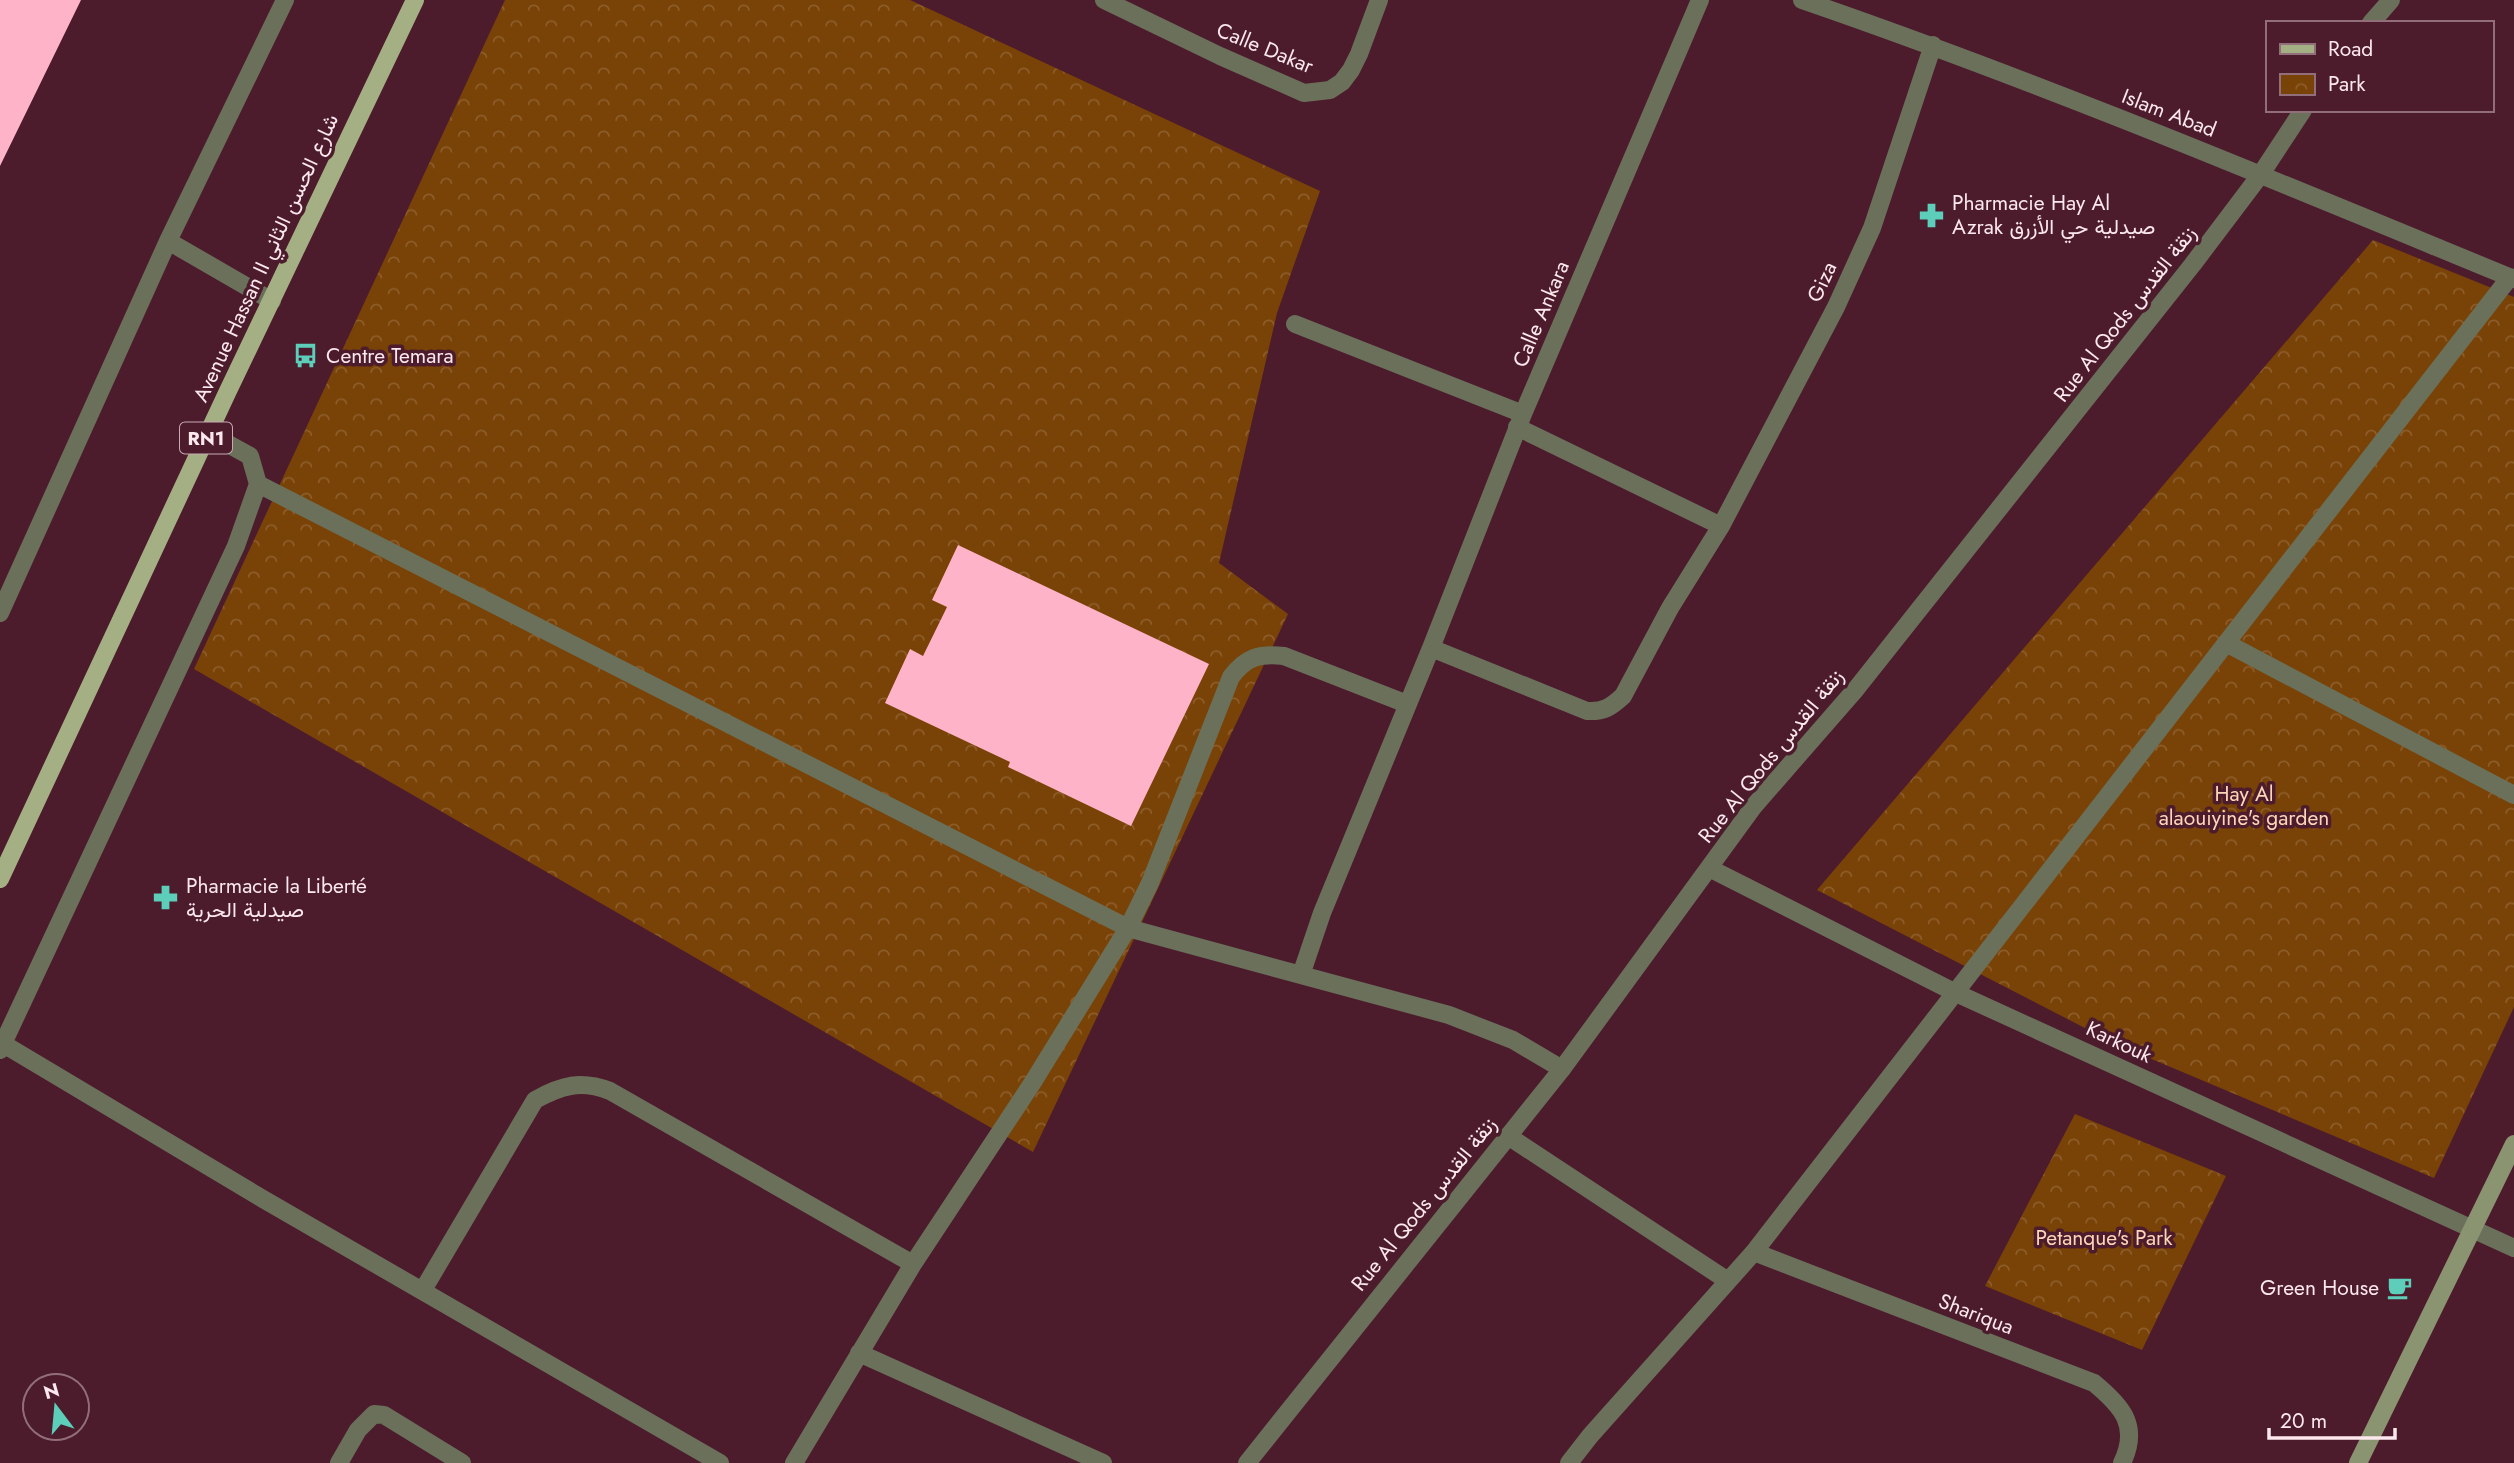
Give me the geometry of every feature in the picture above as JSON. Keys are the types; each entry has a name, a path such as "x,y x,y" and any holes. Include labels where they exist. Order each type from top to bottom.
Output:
{"main road":[{"name":"Avenue Hassan II شارع الحسن الثاني","path":"0,879 208,433 415,0"},
{"path":"2358,1463 2514,1144"}],"street":[{"path":"0,613 168,241 285,0"},
{"name":"Calle Dakar","path":"1104,0 1304,93 1330,90 1342,82 1359,54 1379,0"},
{"name":"Calle Ankara","path":"1301,975 1322,913 1431,648 1520,421 1700,0"},
{"name":"Islam Abad","path":"1802,0 1933,45 2261,174 2512,278"},
{"path":"2373,21 2391,0"},
{"name":"Giza","path":"1431,648 1587,711 1600,712 1612,707 1623,696 1670,608 1721,526 1836,307 1872,228 1933,45"},
{"name":"Rue Al Qods زنقة القدس","path":"1247,1463 1562,1069 1754,806 1856,689 2193,264 2261,174 2302,112"},
{"path":"168,241 272,301"},
{"path":"1569,1463 1754,1252 2512,278"},
{"path":"1295,324 1520,421 1721,526"},
{"path":"208,433 250,456 258,484 236,546 1,1046 720,1463"},
{"path":"258,484 1128,928 1449,1015 1513,1040 1562,1069"},
{"path":"2226,643 2514,795"},
{"path":"794,1463 913,1264 1033,1082 1128,928 1164,848 1231,677 1240,665 1253,657 1268,654 1284,656 1407,704"},
{"name":"Karkouk","path":"1709,868 1956,993 2514,1248"},
{"path":"423,1290 536,1100 553,1090 575,1085 594,1085 610,1091 913,1264"},
{"path":"1508,1136 1728,1281"},
{"name":"Shariqua","path":"1754,1252 2094,1383 2117,1402 2128,1422 2129,1449 2122,1463"},
{"path":"859,1353 1102,1463"},
{"path":"339,1463 358,1430 374,1414 384,1415 462,1463"}],"green space":[{"path":"505,0 910,0 1320,191 1277,313 1219,563 1288,614 1033,1152 194,669"},
{"name":"Hay Al alaouiyine's garden","path":"2373,240 2514,297 2514,1007 2434,1178 2116,1044 1817,890"},
{"name":"Petanque's Park","path":"2075,1114 2226,1176 2142,1350 1985,1286"}],"building":[{"path":"0,0 81,0 0,166"},
{"path":"958,545 1209,664 1131,826 1008,767 1010,762 885,703 910,649 923,656 947,607 932,600"}],"place":[{"name":"Pharmacie Hay Al Azrak صيدلية حي الأزرق","path":"1932,215"},
{"name":"Centre Temara","path":"306,356"},
{"name":"Pharmacie la Liberté صيدلية الحرية","path":"166,898"},
{"name":"Green House","path":"2399,1288"}]}
